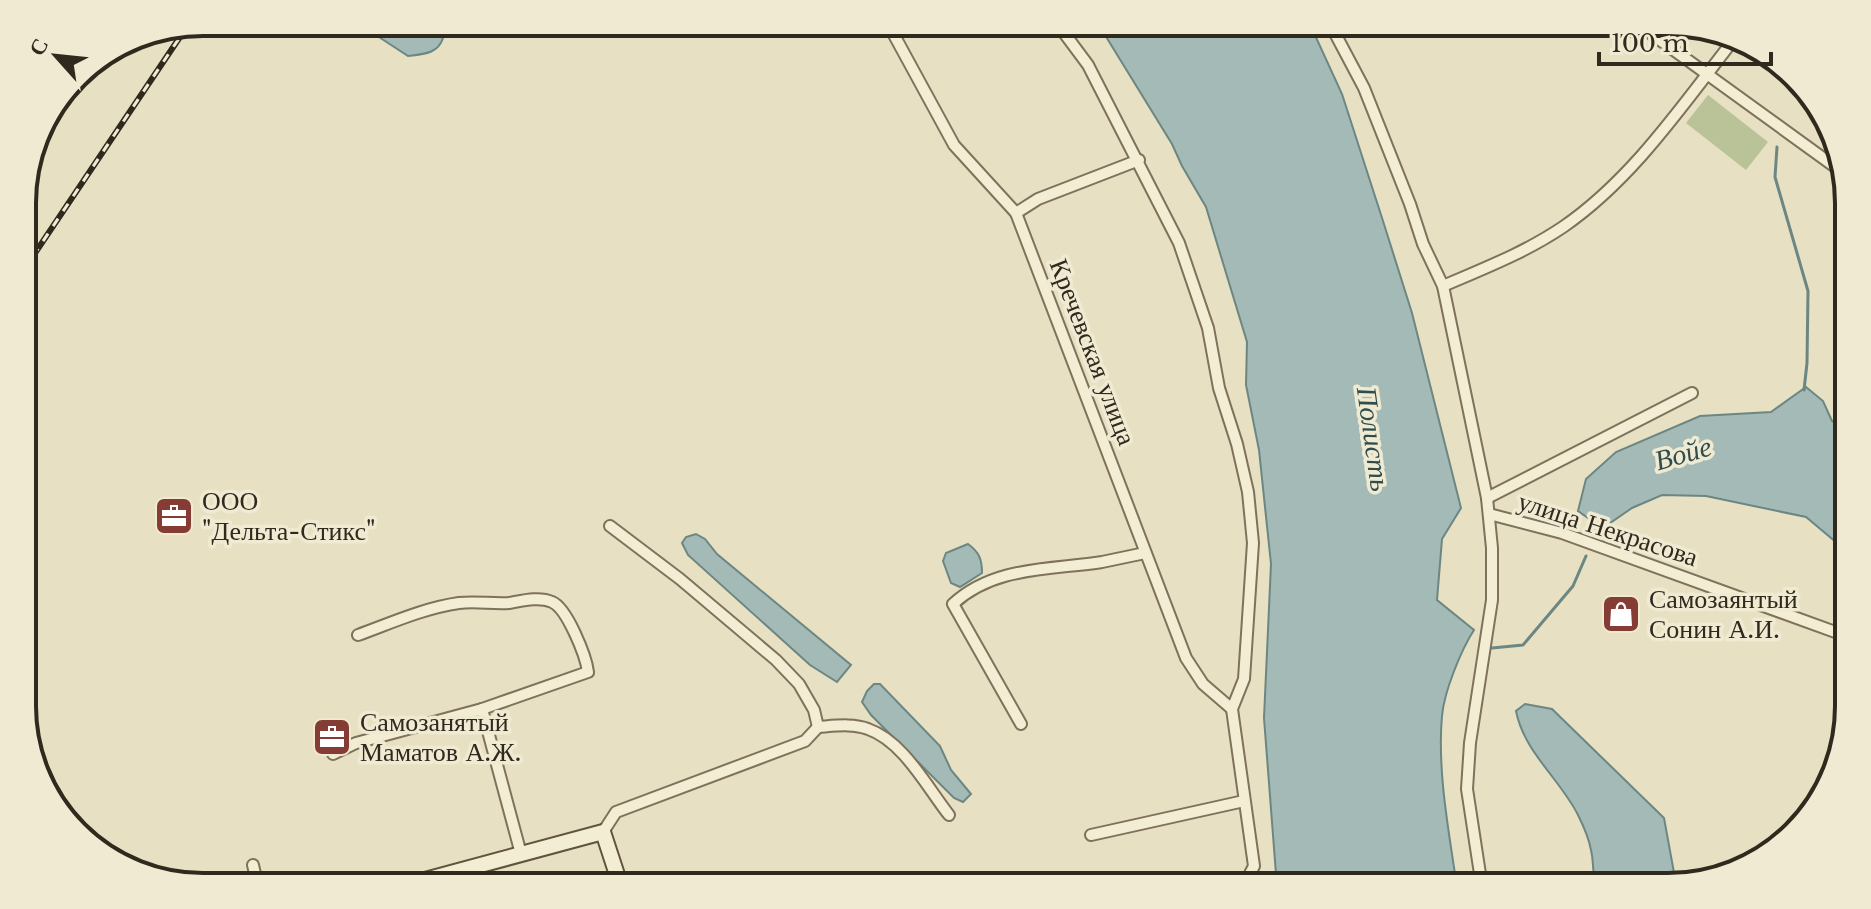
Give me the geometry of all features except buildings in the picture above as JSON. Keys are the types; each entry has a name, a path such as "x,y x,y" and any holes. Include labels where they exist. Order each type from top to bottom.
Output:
{"street":[{"name":"Кречевская улица","path":"895,36 954,145 1016,213 1186,658 1203,684 1232,709"},
{"path":"1066,36 1088,65 1179,243 1208,328 1219,388 1248,492 1253,543 1244,679 1232,709 1254,866 1250,873"},
{"path":"1336,36 1364,88 1423,244 1443,286 1487,498 1492,600 1470,743 1467,789 1480,873"},
{"path":"1654,36 1830,163"},
{"path":"1443,286 1521,253 1600,198 1637,161 1728,48"},
{"path":"1016,213 1038,199 1139,160"},
{"path":"1487,498 1692,393"},
{"name":"улица Некрасова","path":"1489,514 1562,533 1835,632"},
{"path":"610,526 680,579 776,660 799,684 814,710 818,727"},
{"path":"1021,724 953,604 968,589 999,577 1145,553"},
{"path":"333,754 356,743 482,709 588,672 586,659 563,611 552,602 461,603 434,608 358,635"},
{"path":"482,709 521,854"},
{"path":"451,873 603,832 616,812 805,741 818,727 865,727 881,735 908,761 949,815"},
{"path":"1091,835 1244,801"},
{"path":"603,832 616,873"},
{"path":"253,865 255,873"}],"green space":[{"path":"1708,95 1768,142 1746,170 1686,123"}],"water":[{"path":"377,36 442,36 441,43 434,50 408,56"},
{"name":"Полисть","path":"1106,36 1315,36 1342,94 1412,313 1461,508 1442,539 1437,600 1474,630 1454,672 1442,716 1442,780 1455,873 1276,873 1264,718 1271,564 1259,450 1246,385 1247,342 1206,207 1172,144"},
{"path":"1806,387 1823,401 1835,422 1835,541 1806,517 1706,496 1662,495 1632,508 1597,532 1588,518 1578,511 1586,479 1616,452 1700,416 1771,412"},
{"path":"696,534 851,665 837,682 810,665 688,555 682,543 686,537"},
{"path":"968,544 979,556 982,573 960,587 951,583 943,561 946,553"},
{"path":"874,684 880,684 940,746 951,770 971,794 963,802 954,798 871,715 862,702"},
{"path":"1525,704 1552,709 1664,818 1674,873 1594,873 1589,841 1578,815 1534,752 1516,711"}],"waterway":[{"path":"1777,147 1775,177 1808,291 1804,390"},
{"name":"Войе","path":"1492,648 1523,645 1573,586 1586,556"}],"railway":[{"path":"36,252 180,38"}],"place":[{"name":"ООО \"Дельта-Стикс\"","path":"174,516"},
{"name":"Самозаянтый Сонин А.И.","path":"1621,614"},
{"name":"Самозанятый Маматов А.Ж.","path":"332,737"}]}
